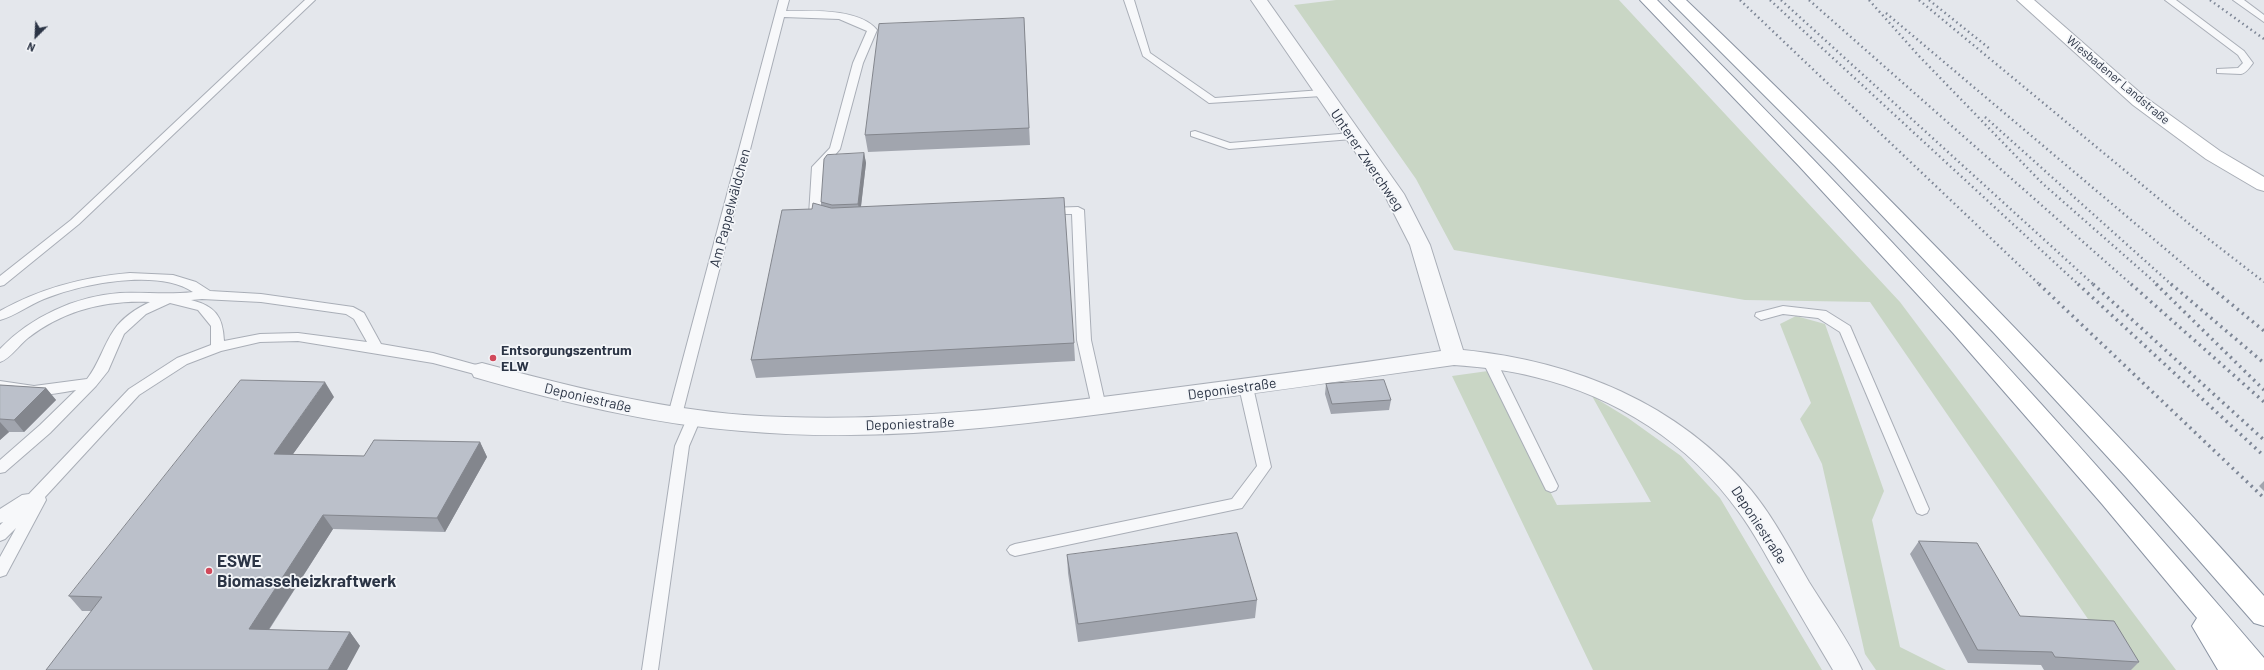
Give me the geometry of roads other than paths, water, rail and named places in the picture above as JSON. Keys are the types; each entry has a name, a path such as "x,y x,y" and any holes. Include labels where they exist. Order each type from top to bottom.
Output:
{"main road":[{"path":"1648,0 1834,190 2009,382 2167,561 2257,670"},
{"path":"1678,0 1763,82 1875,195 2052,382 2223,567 2264,615"},
{"name":"Wiesbadener Landstraße","path":"2026,0 2139,100 2213,155 2264,185"},
{"name":"Wiesbadener Landstraße","path":"2213,155 2238,181 2264,201"},
{"path":"2167,561 2233,670"},
{"path":"2223,567 2264,605"}],"street":[{"name":"Unterer Zwerchweg","path":"1259,0 1322,93 1394,194 1420,246 1454,357"},
{"name":"Deponiestraße","path":"482,371 608,403 685,417 794,426 903,425 998,418 1099,407 1454,357 1489,360 1544,370 1602,390 1659,421 1691,444 1726,477 1743,498 1848,670"}],"lane":[{"path":"0,282 75,222 310,0"},
{"name":"Am Pappelwäldchen","path":"650,670 685,417 784,0"},
{"path":"1130,0 1146,54 1213,101 1322,93"},
{"path":"2170,0 2241,53 2248,63 2241,71 2221,71"},
{"path":"2238,0 2264,19"},
{"path":"2254,12 2264,6"},
{"path":"781,14 830,14 847,17 864,24 872,30 858,63 836,149 818,167 815,215 834,220"},
{"path":"1195,134 1229,146 1352,136"},
{"path":"1039,211 1078,210 1084,340 1099,407"},
{"path":"0,316 46,293 107,278 155,278 178,281 193,285 207,295"},
{"path":"0,356 34,327 76,307 114,298 169,299 207,295 265,299 349,310 359,316 377,348"},
{"path":"0,468 6,457 45,429 91,382 100,371 115,340 126,324 142,311 169,299 192,304 209,313 217,326 218,347"},
{"path":"1761,316 1783,310 1821,314 1845,329 1922,509"},
{"path":"0,535 134,392 182,361 218,347 239,341 280,336 377,348 433,358 482,371"},
{"path":"1489,360 1551,486"},
{"path":"0,386 12,391 28,392 91,382"},
{"path":"1015,550 1237,504 1264,467 1246,387"},
{"path":"0,517 46,486"},
{"path":"0,571 8,560 46,486"}],"railway":[{"path":"1740,0 2040,285"},
{"path":"1770,0 2079,285"},
{"path":"1781,0 2094,285"},
{"path":"1809,0 2132,285"},
{"path":"1869,0 1919,56 2042,183 2158,285"},
{"path":"1919,0 2193,227 2264,282"},
{"path":"1929,0 1990,49"},
{"path":"2210,0 2264,39"},
{"path":"1886,13 2208,285"},
{"path":"1985,117 2172,285"},
{"path":"2039,284 2264,498"},
{"path":"2078,284 2264,456"},
{"path":"2093,284 2264,440"},
{"path":"2131,284 2264,402"},
{"path":"2156,284 2264,390"},
{"path":"2171,284 2264,363"},
{"path":"2207,284 2264,331"}],"place":[{"name":"Entsorgungszentrum ELW","path":"493,358"},
{"name":"ESWE Biomasseheizkraftwerk","path":"209,571"}]}
